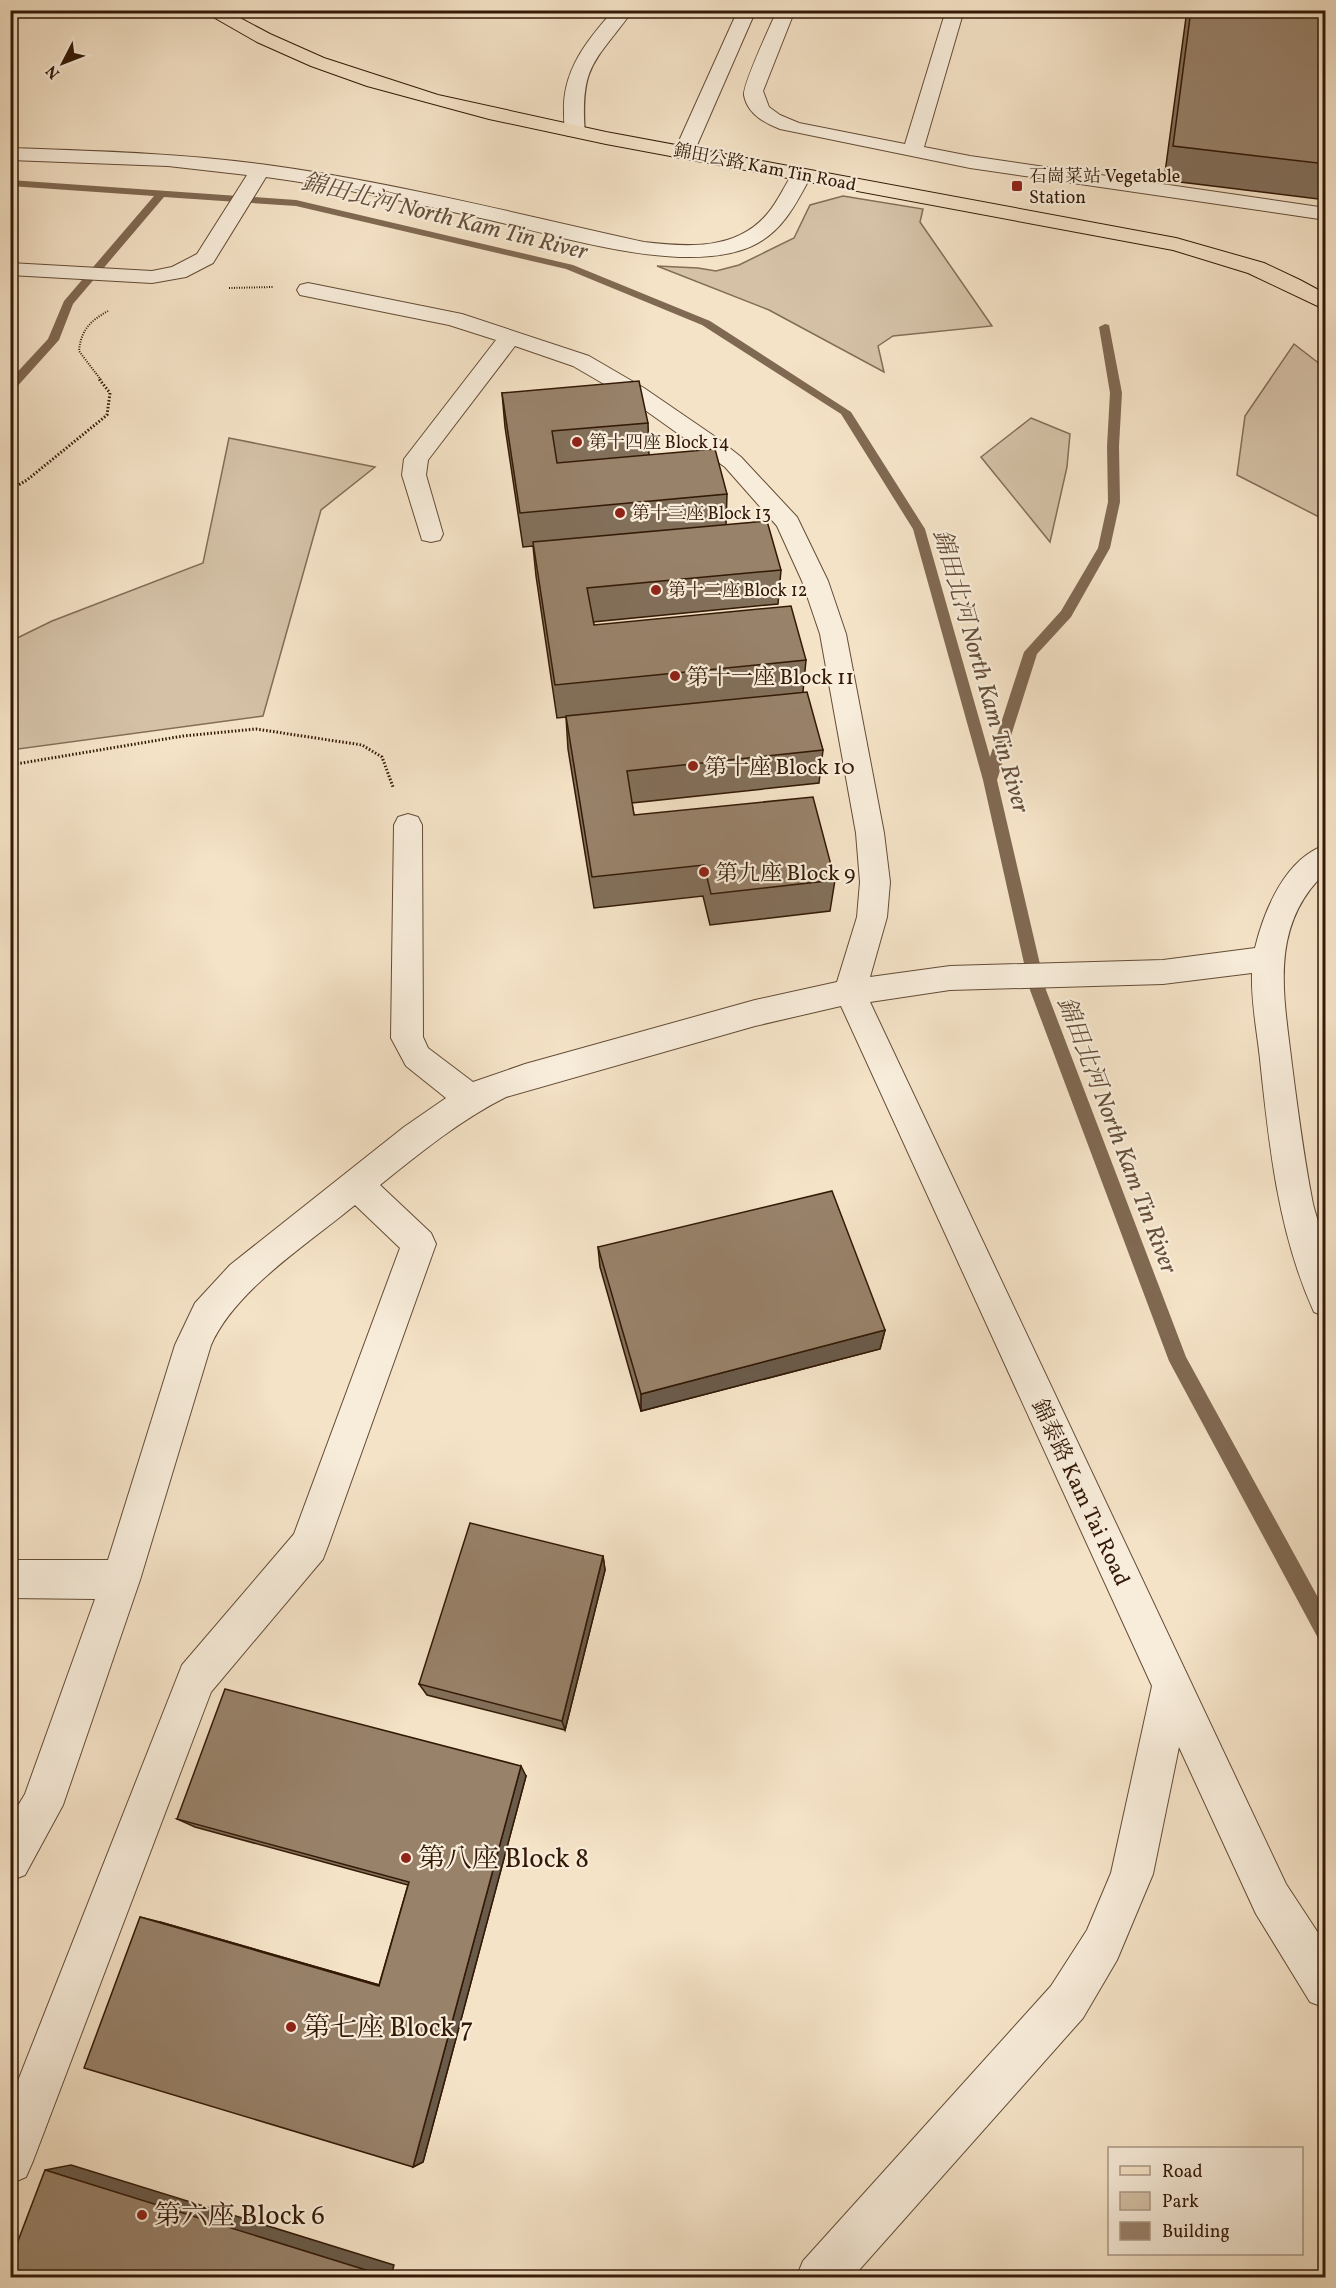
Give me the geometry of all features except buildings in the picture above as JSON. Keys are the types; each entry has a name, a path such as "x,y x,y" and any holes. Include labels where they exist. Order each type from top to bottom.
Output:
{"main road":[{"name":"錦田公路 Kam Tin Road","path":"210,10 284,48 374,82 458,107 575,132 1175,245 1235,261 1263,272 1326,304"}],"street":[{"path":"575,132 573,97 576,82 596,45 624,10"},
{"path":"684,152 747,10"},
{"path":"786,10 753,91 754,100 759,108 779,123 794,128 982,164 1326,214"},
{"path":"913,151 955,10"},
{"path":"10,154 168,160 255,177 376,191 644,248 686,252 707,251 738,244 764,230 779,213 802,174"},
{"path":"10,269 152,277 178,272 205,258 255,177"},
{"path":"308,290 437,315 509,339 540,346 581,361 636,393 710,443 733,462 788,523 816,581 833,634 870,833 875,882 872,917 850,992"},
{"path":"431,534 414,475 416,459 509,339"},
{"path":"408,825 407,1038 417,1057 471,1099"},
{"path":"1326,856 1291,891 1278,922 1268,959 1269,994 1284,1124 1299,1217 1326,1301"},
{"path":"10,1860 42,1805 122,1580 193,1345 207,1314 242,1276 416,1137 471,1099 525,1077 755,1013 850,992 950,978 1163,972 1268,959"},
{"name":"錦泰路 Kam Tai Road","path":"850,992 1271,1899 1326,1986"},
{"path":"10,2161 196,1679 309,1546 419,1244 357,1185"},
{"path":"10,1579 122,1580"},
{"path":"820,2277 1067,2002 1102,1945 1132,1874 1172,1684"}],"path":[{"path":"226,288 267,286 308,290"},
{"path":"10,490 27,480 107,416 110,393 78,351 80,333 91,320 111,310"},
{"path":"10,765 183,736 256,729 306,736 362,745 382,757 408,825"}],"green space":[{"path":"843,196 923,209 920,222 992,326 893,336 878,346 884,372 769,310 657,266 716,271 739,265 794,238 810,205"},
{"path":"1294,344 1325,368 1325,520 1237,475 1245,416"},
{"path":"1031,418 1070,434 1067,467 1050,542 981,457"},
{"path":"229,438 375,467 321,510 263,716 11,750 11,641 52,621 203,563"}],"waterway":[{"name":"錦田北河 North Kam Tin River","path":"10,183 296,203 569,267 706,323 845,412 919,529 990,780"},
{"path":"10,388 53,340 68,303 161,194"},
{"path":"990,780 1031,652 1066,614 1104,548 1114,502 1113,446 1116,393 1105,327"},
{"name":"錦田北河 North Kam Tin River","path":"990,780 1038,990 1178,1361 1326,1633"}],"place":[{"name":"石崗菜站 Vegetable Station","path":"1017,186"},
{"name":"第十四座 Block 14","path":"577,442"},
{"name":"第十三座 Block 13","path":"620,513"},
{"name":"第十二座 Block 12","path":"656,590"},
{"name":"第十一座 Block 11","path":"675,676"},
{"name":"第十座 Block 10","path":"693,766"},
{"name":"第九座 Block 9","path":"704,872"},
{"name":"第八座 Block 8","path":"406,1858"},
{"name":"第七座 Block 7","path":"291,2027"},
{"name":"第六座 Block 6","path":"142,2215"}]}
